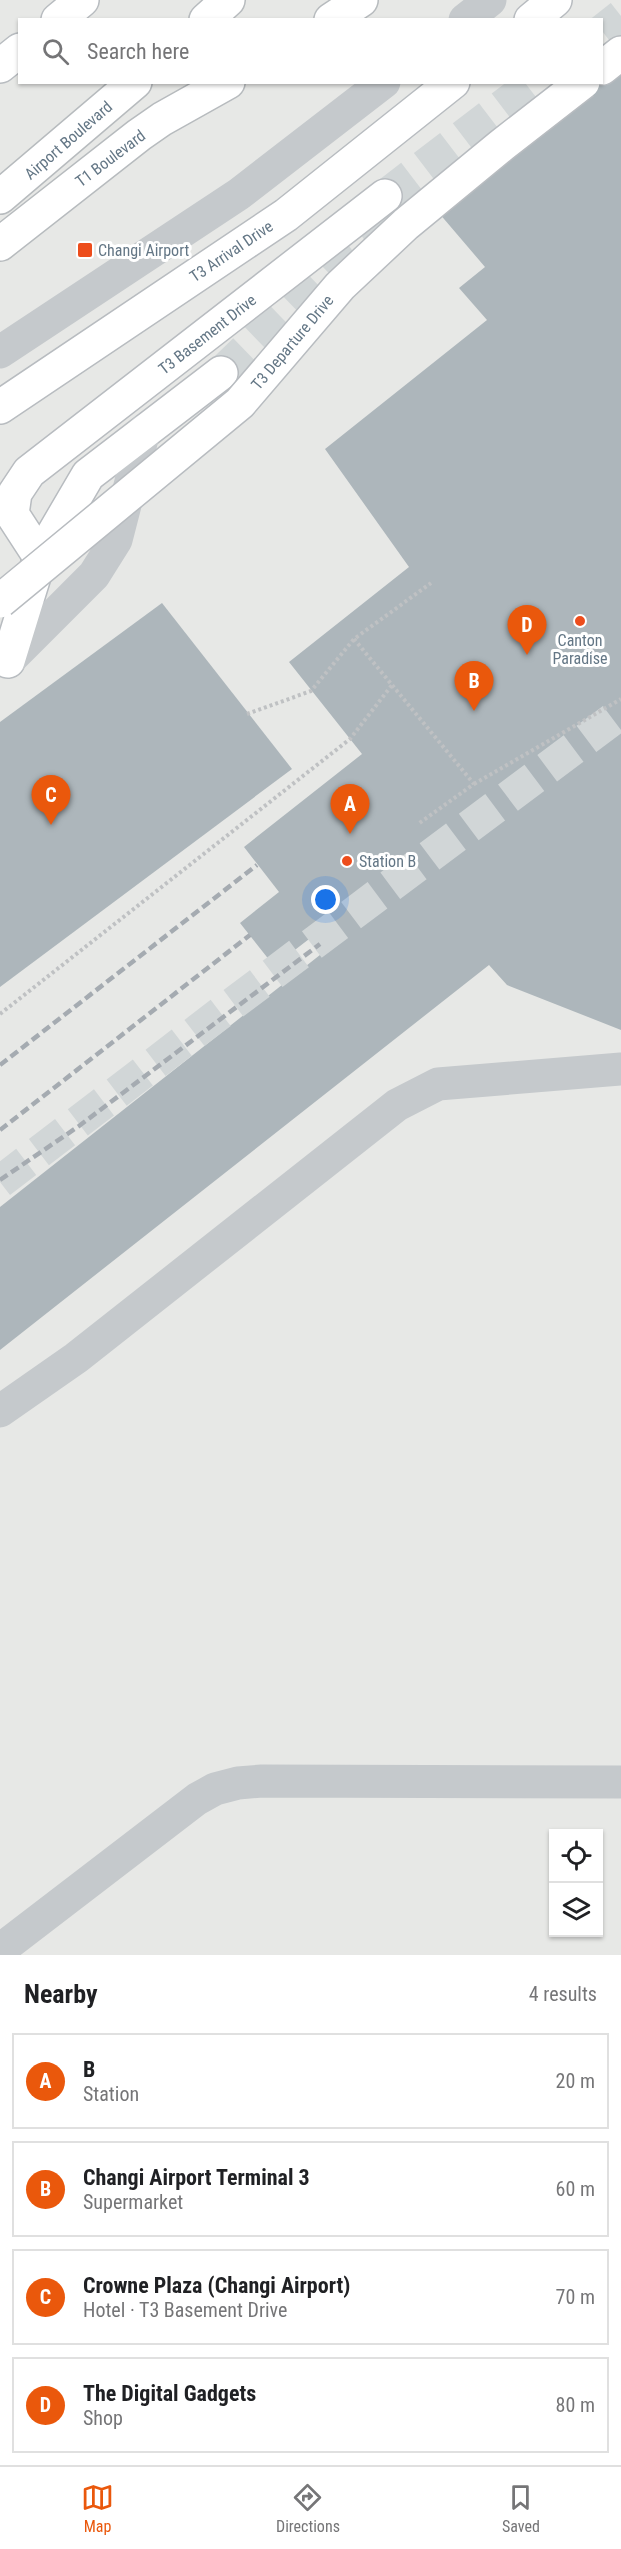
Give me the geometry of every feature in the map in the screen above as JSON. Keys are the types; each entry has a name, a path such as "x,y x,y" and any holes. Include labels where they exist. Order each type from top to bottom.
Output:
{"main road":[{"path":"60,18 82,0"},
{"path":"208,18 228,0"},
{"path":"334,18 361,0"},
{"path":"533,18 555,0"},
{"path":"603,67 621,53"},
{"name":"Airport Boulevard","path":"0,197 133,84"},
{"name":"T1 Boulevard","path":"0,244 147,130 225,84"},
{"name":"T3 Arrival Drive","path":"0,407 286,215 450,84"},
{"name":"T3 Departure Drive","path":"0,601 240,403 340,286 406,224 580,84"},
{"name":"T3 Basement Drive","path":"40,557 12,514 15,493 29,472 385,196"},
{"path":"8,661 40,557 88,475 221,373"}],"lane":[{"path":"468,18 490,0"},
{"path":"0,352 239,194 381,84"},
{"path":"8,661 94,575 117,540 144,431"},
{"path":"0,1411 76,1358 397,1106 438,1084 621,1069"},
{"path":"0,1950 172,1816 215,1789 238,1783 262,1781 621,1782"}],"path":[{"path":"247,714 311,691 354,639 431,583"},
{"path":"354,639 474,784"},
{"path":"0,1014 350,739 392,685"},
{"path":"418,824 474,784 621,699"}],"shaded area":[{"path":"0,0 621,0 621,1955 0,1955"}],"building":[{"path":"621,39 621,1030 507,985 489,965 0,1350 0,1207 325,951 313,936 274,966 240,923 279,892 244,847 362,754 289,662 409,567 325,449 487,320 459,288 485,267 421,192 561,84 603,84"},
{"path":"162,603 292,769 0,987 0,722"}],"tunnel":[{"path":"603,30 621,16"},
{"path":"385,196 531,84"},
{"path":"221,373 348,250 410,207"},
{"path":"0,1182 231,1005 621,713"}],"railway":[{"path":"0,1065 257,865"},
{"path":"0,1130 250,935"},
{"path":"0,1180 79,1126 320,944"}],"place":[{"name":"Changi Airport","path":"85,250"},
{"name":"Canton Paradise","path":"580,621"},
{"name":"The Digital Gadgets","path":"527,655"},
{"name":"Changi Airport Terminal 3","path":"474,711"},
{"name":"Crowne Plaza (Changi Airport)","path":"51,825"},
{"name":"B","path":"350,834"},
{"name":"Station B","path":"347,861"}]}
